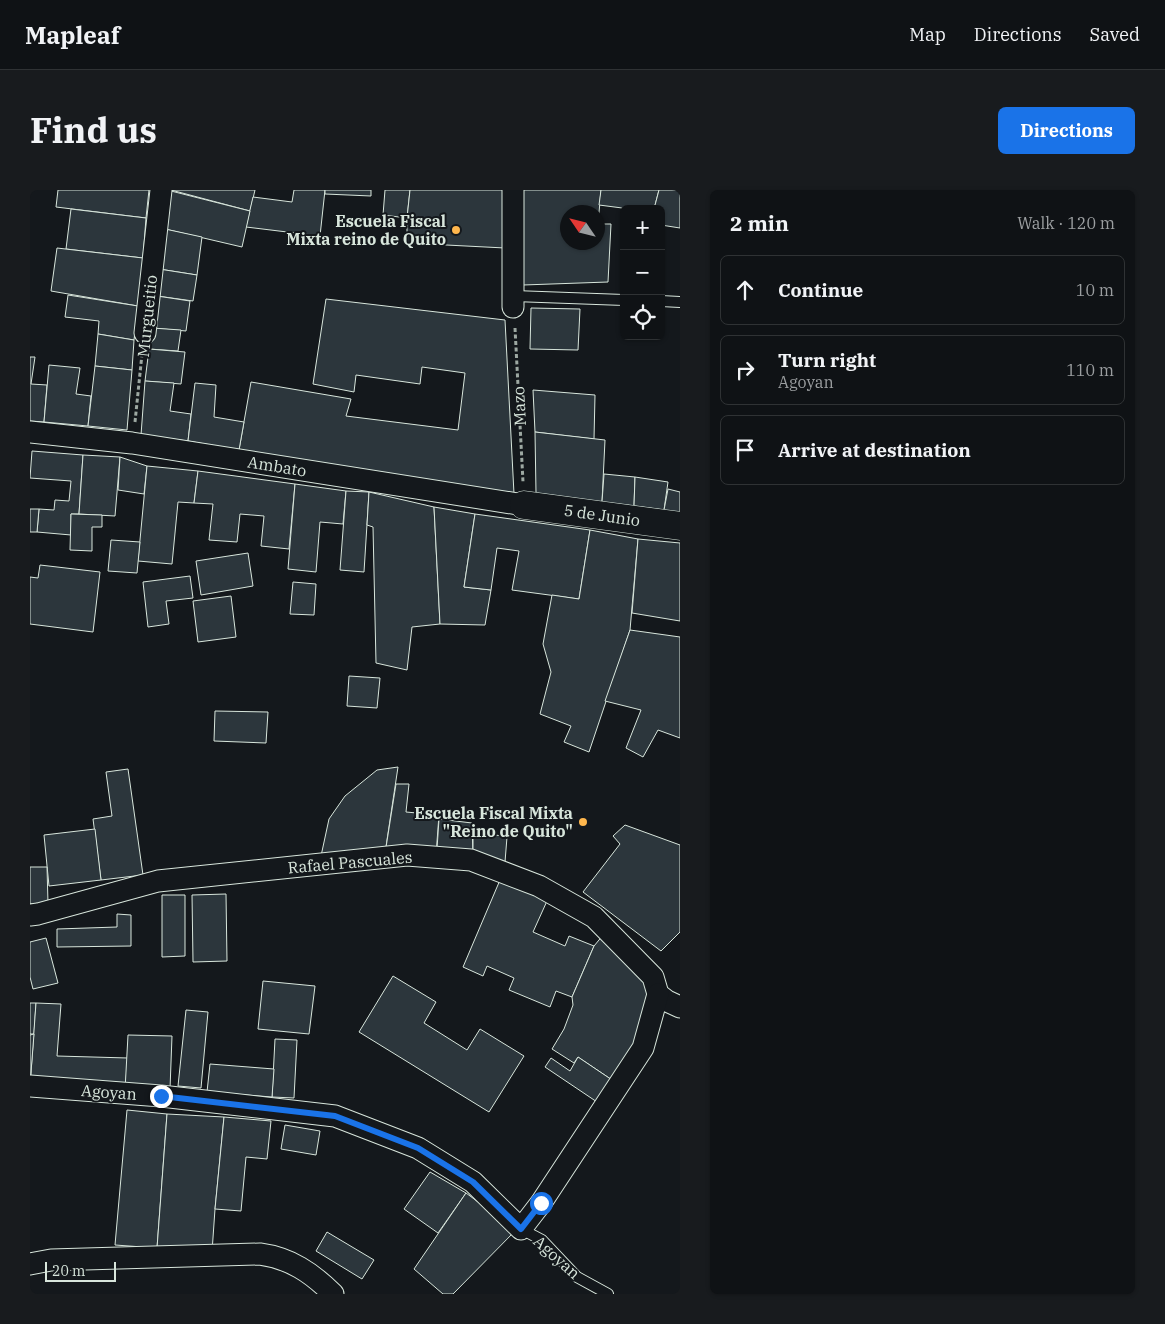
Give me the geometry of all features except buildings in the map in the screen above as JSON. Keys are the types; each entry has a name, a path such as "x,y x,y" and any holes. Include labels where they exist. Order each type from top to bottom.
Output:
{"street":[{"name":"Murgueitio","path":"145,333 161,190"},
{"path":"513,190 514,309"},
{"name":"Ambato","path":"30,432 132,443 524,496"},
{"name":"5 de Junio","path":"524,496 680,526"},
{"name":"Rafael Pascuales","path":"30,915 158,881 407,855 471,860 539,886 594,917 653,978 658,994"},
{"path":"521,1229 541,1203 643,1048 658,994 680,1007"},
{"name":"Agoyan","path":"30,1086 161,1096 335,1116 418,1148 473,1182 521,1229"},
{"path":"30,1264 50,1260 273,1255 294,1263 313,1275 333,1294"}],"lane":[{"path":"514,309 620,300"},
{"path":"665,301 680,302"},
{"name":"Agoyan","path":"521,1229 542,1240 577,1277 608,1294"}],"path":[{"name":"Mazo","path":"514,309 524,496"},
{"name":"Murgueitio","path":"132,443 145,333"}],"place":[{"name":"Escuela Fiscal Mixta reino de Quito","path":"456,230"},
{"name":"Escuela Fiscal Mixta \"Reino de Quito\"","path":"583,822"}],"route":[{"path":"161,1096 335,1116 418,1148 473,1182 521,1229 541,1203"}]}
